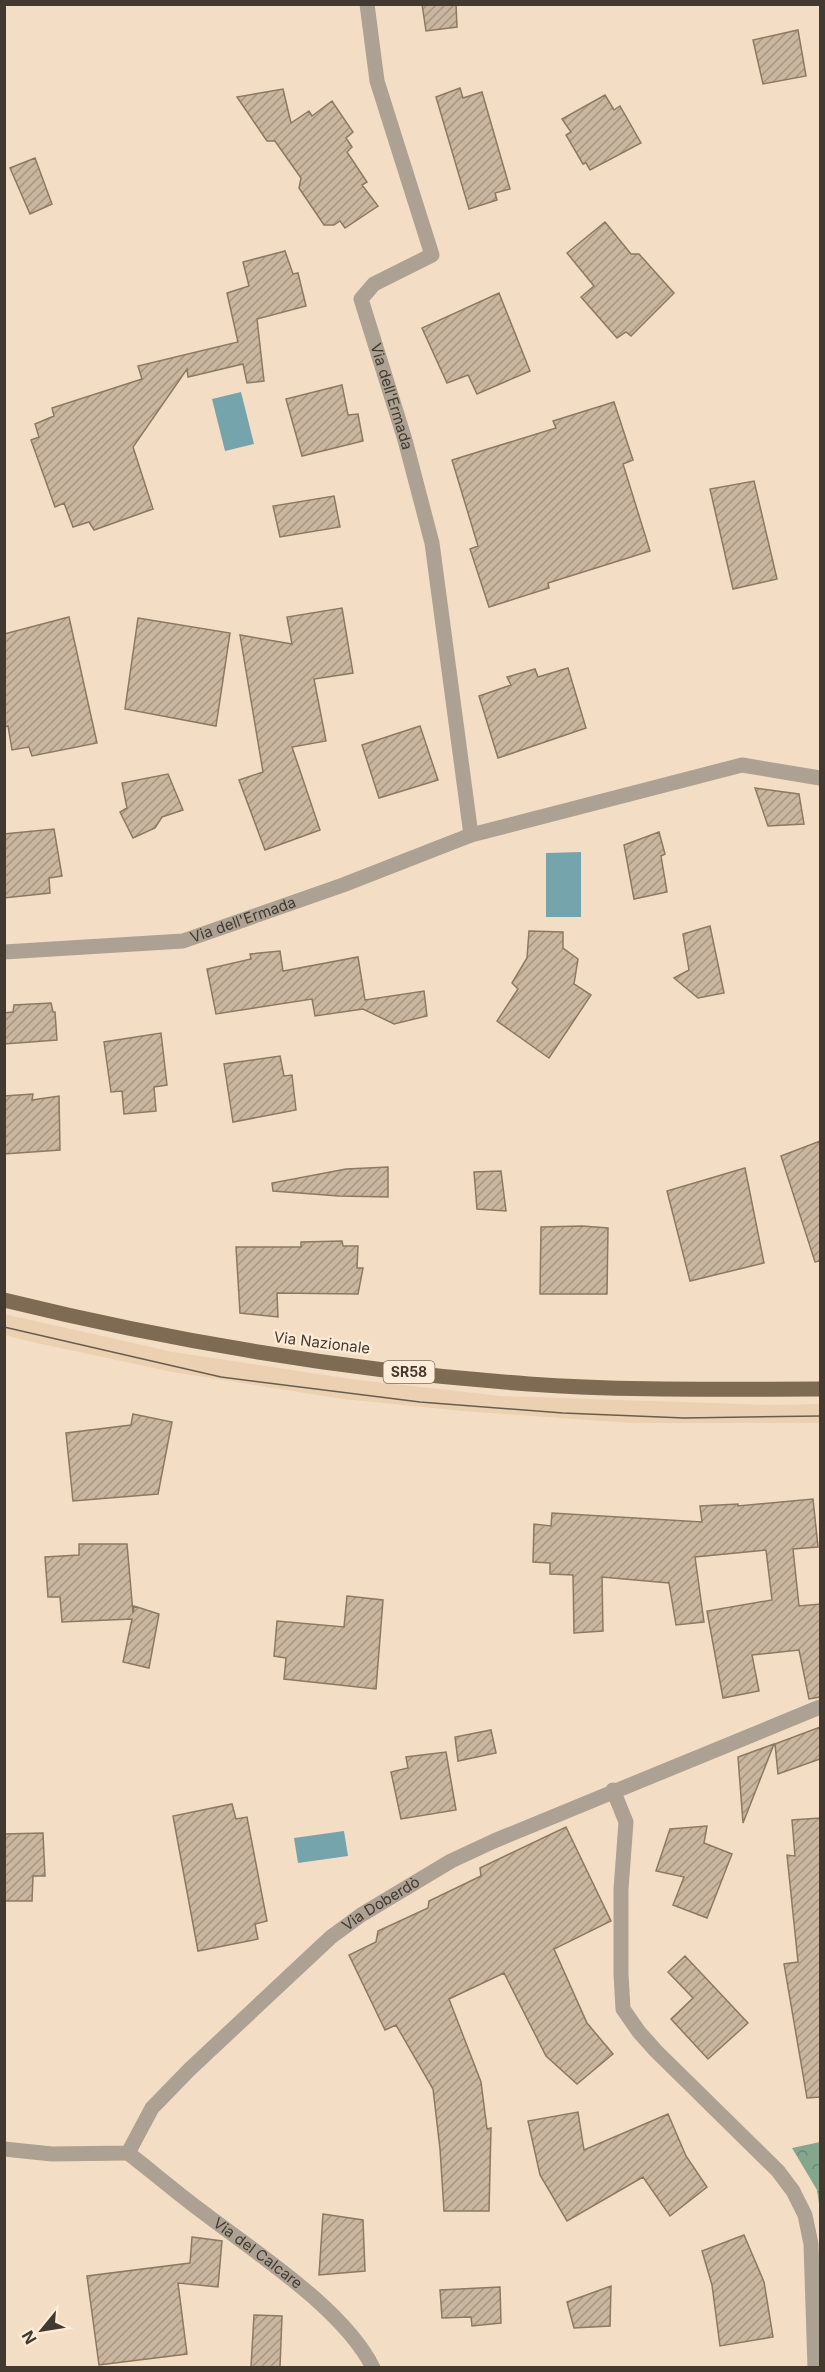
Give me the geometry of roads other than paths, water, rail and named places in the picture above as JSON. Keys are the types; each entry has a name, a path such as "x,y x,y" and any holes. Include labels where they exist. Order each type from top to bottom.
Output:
{"main road":[{"name":"Via Nazionale","path":"4,1300 125,1329 210,1345 286,1358 411,1372 529,1384 604,1388 820,1389"}],"street":[{"name":"Via dell'Ermada","path":"367,4 378,81 432,255 374,284 361,299 405,440 432,543 471,835"},
{"name":"Via dell'Ermada","path":"4,952 183,941 343,885 471,835 741,765 820,778"},
{"name":"Via Doberdò","path":"128,2153 152,2108 190,2069 331,1937 360,1915 451,1861 614,1790 820,1707"},
{"path":"614,1790 626,1822 621,1889 623,2009 650,2044 778,2171 793,2191 805,2215 811,2244 815,2367"},
{"path":"4,2149 52,2154 128,2153"},
{"name":"Via del Calcare","path":"128,2153 322,2305 353,2337 373,2367"}],"water":[{"path":"241,392 254,444 225,451 212,399"},
{"path":"581,852 581,917 546,917 546,853"},
{"path":"344,1831 348,1856 298,1863 294,1838"}],"tram line":[{"path":"4,1327 221,1377 420,1402 563,1413 684,1418 820,1416"}]}
